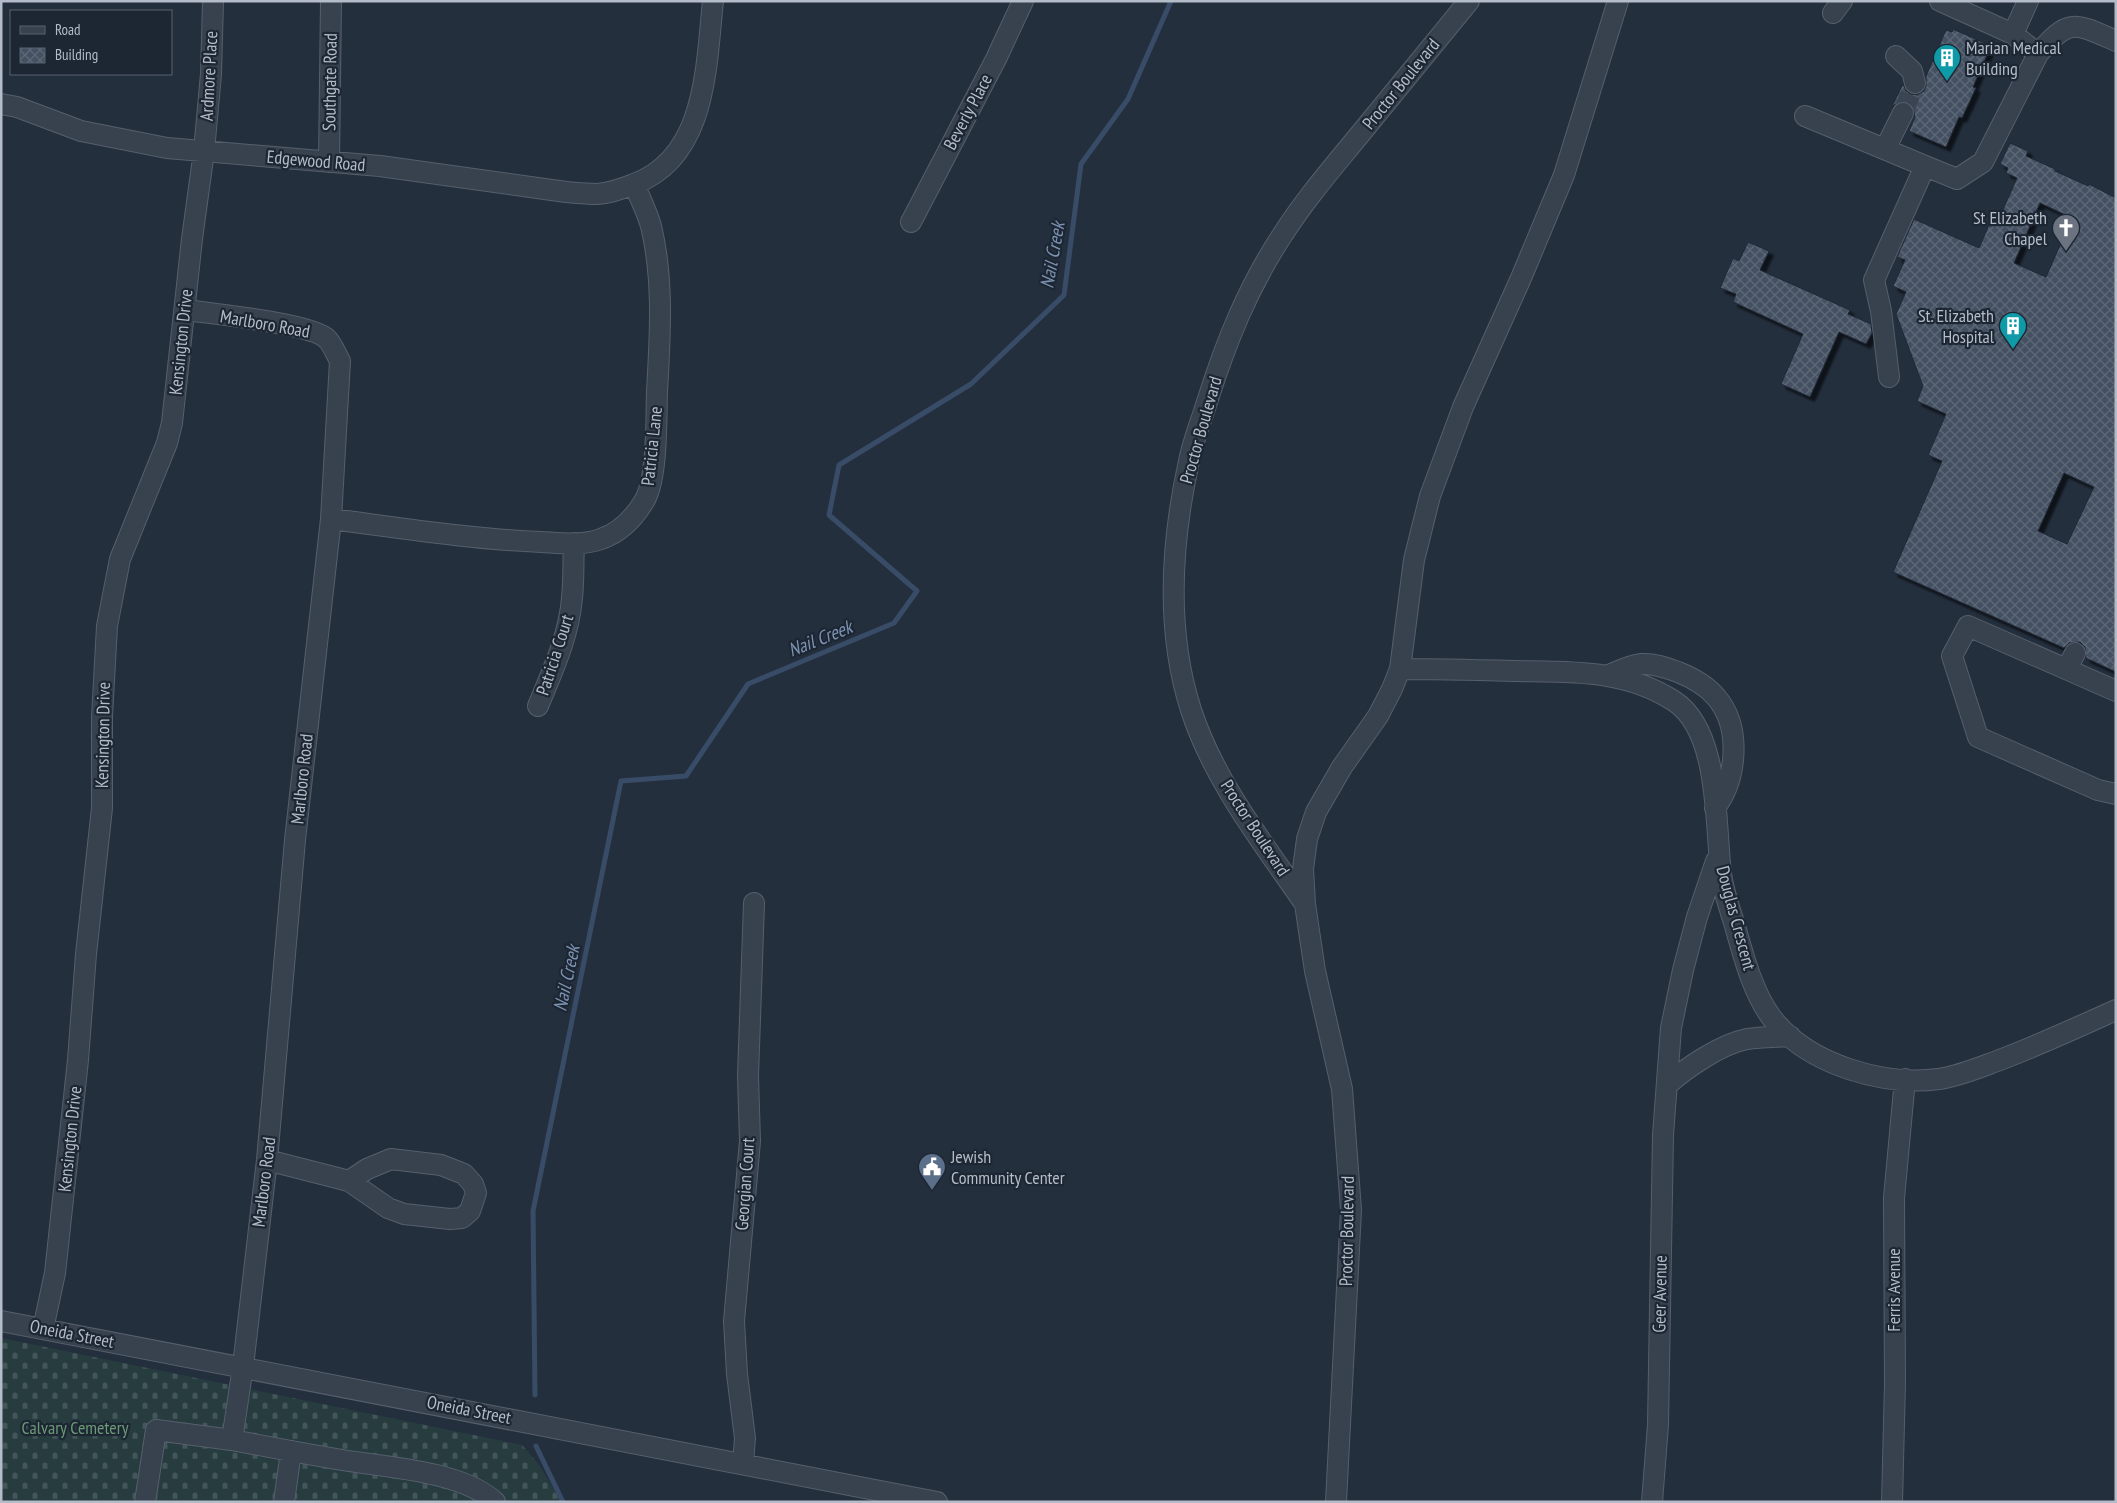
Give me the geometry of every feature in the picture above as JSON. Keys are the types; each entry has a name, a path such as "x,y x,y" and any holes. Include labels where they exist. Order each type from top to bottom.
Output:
{"street":[{"name":"Ardmore Place","path":"204,151 211,74 213,1"},
{"name":"Southgate Road","path":"329,162 331,1"},
{"name":"Edgewood Road","path":"1,104 17,107 81,131 167,148 380,166 566,192 598,194 618,190 644,181 665,166 679,151 689,134 704,85 713,1"},
{"name":"Beverly Place","path":"911,222 996,59 1023,1"},
{"name":"Proctor Boulevard","path":"1305,904 1250,824 1214,764 1191,711 1178,647 1172,574 1177,528 1189,459 1224,347 1257,276 1308,197 1468,1"},
{"name":"Proctor Boulevard","path":"1336,1502 1351,1210 1342,1089 1315,971 1305,904 1303,869 1307,839 1316,812 1342,767 1378,716 1400,669 1414,560 1430,496 1463,407 1521,278 1564,174 1618,1"},
{"path":"1940,1 2013,34 2038,54"},
{"path":"2013,34 2028,1"},
{"path":"1805,116 1957,179 1983,162 2038,54 2052,37 2072,25 2084,27 2116,41"},
{"path":"1896,56 1912,71 1915,83"},
{"path":"1885,149 1903,113"},
{"name":"Kensington Drive","path":"43,1329 56,1263 102,808 102,717 107,626 120,559 167,443 172,423 186,310 192,239 204,151"},
{"path":"1889,377 1881,311 1874,280 1925,166"},
{"name":"Patricia Lane","path":"331,519 505,541 574,544 600,540 615,533 625,525 644,502 651,486 656,432 660,339 658,266 651,225 634,184"},
{"name":"Marlboro Road","path":"186,310 293,326 316,332 327,339 340,361 331,519 295,840 267,1160 248,1307 243,1366 232,1440"},
{"name":"Patricia Court","path":"538,706 565,633 572,600 574,544"},
{"path":"2116,691 2071,661 1968,626 1952,656 1978,737 2098,790 2116,794"},
{"path":"1609,676 1633,666 1643,664 1655,665 1691,677 1700,682 1717,698 1727,715 1733,753 1730,780 1724,796 1715,808"},
{"name":"Douglas Crescent","path":"1400,669 1593,672 1629,680 1664,696 1689,713 1703,737 1710,762 1721,877 1745,960 1763,1003 1775,1022 1790,1036 1823,1059 1846,1069 1880,1077 1939,1079 1972,1071 2032,1048 2116,1010"},
{"name":"Geer Avenue","path":"1652,1502 1658,1424 1663,1135 1672,1028 1683,970 1697,917 1710,885 1719,852"},
{"name":"Georgian Court","path":"743,1464 745,1438 737,1374 734,1321 750,1141 748,1076 754,903"},
{"path":"1667,1085 1708,1055 1745,1040 1790,1036"},
{"name":"Ferris Avenue","path":"1892,1502 1895,1383 1894,1198 1904,1079"},
{"path":"267,1160 349,1181 388,1208 404,1214 450,1220 462,1218 470,1211 476,1193 473,1184 464,1174 441,1165 391,1159 367,1169 349,1181"},
{"name":"Oneida Street","path":"1,1321 243,1366 926,1501"},
{"path":"145,1502 156,1430 232,1440 421,1472 466,1483 489,1496 495,1502"},
{"path":"284,1502 291,1450"}],"green space":[{"name":"Calvary Cemetery","path":"1,1338 522,1445 540,1466 561,1502 1,1502"}],"building":[{"name":"Marian Medical Building","path":"1953,29 1991,46 1973,87 1976,88 1962,118 1959,117 1946,147 1909,131 1915,117 1913,107 1909,103 1902,101 1892,106 1903,84 1906,91 1911,94 1917,95 1924,91 1926,76 1946,30 1952,32"},
{"name":"St. Elizabeth Hospital","path":"2010,143 2028,151 2026,156 2116,198 2116,672 2086,658 2085,647 2080,642 2069,643 2064,648 1893,572 1942,461 1928,455 1946,414 1917,401 1923,386 1896,314 1906,292 1893,286 1905,260 1897,257 1914,219 1979,248 1995,211 2001,214 2017,178 2006,173 2008,168 2000,164","holes":["2040,203 2072,218 2046,277 2014,263","2064,473 2094,487 2067,544 2038,531"]},
{"path":"1748,242 1769,251 1760,270 1850,310 1848,314 1871,324 1872,333 1866,344 1839,332 1810,397 1781,384 1803,334 1733,302 1736,294 1720,288 1733,258 1739,261"}],"waterway":[{"name":"Nail Creek","path":"535,1395 533,1211 621,781 686,776 748,684 894,623 917,591 829,515 839,465 971,384 1064,295 1081,164 1128,99 1171,1"},
{"name":"Nail Creek","path":"536,1446 563,1502"}],"tunnel":[{"path":"1903,113 1915,83"}],"place":[{"name":"Marian Medical Building","path":"1947,82"},
{"name":"St Elizabeth Chapel","path":"2066,252"},
{"name":"St. Elizabeth Hospital","path":"2013,350"},
{"name":"Jewish Community Center","path":"932,1191"}]}
